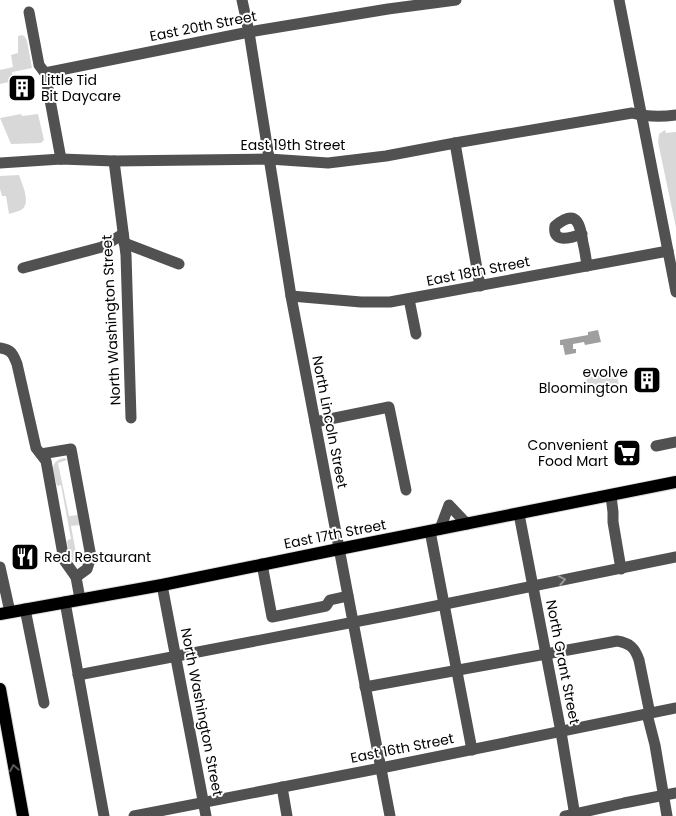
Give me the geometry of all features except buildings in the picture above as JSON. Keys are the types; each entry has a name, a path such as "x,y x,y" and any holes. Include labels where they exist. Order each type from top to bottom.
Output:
{"main road":[{"name":"East 17th Street","path":"5,613 162,585 339,548 676,482"},
{"path":"0,691 3,720 23,816"}],"street":[{"name":"North Lincoln Street","path":"242,0 249,32 291,296 390,816"},
{"name":"East 20th Street","path":"45,73 249,32 456,0"},
{"path":"619,0 676,292"},
{"path":"29,12 39,65 45,73 61,159"},
{"name":"East 19th Street","path":"0,163 61,159 114,161 269,160 328,163 386,156 632,113 662,117 676,115"},
{"path":"454,143 480,286"},
{"name":"North Washington Street","path":"114,161 126,255 131,418"},
{"path":"582,234 587,266"},
{"path":"23,268 102,247 123,239 179,264"},
{"name":"East 18th Street","path":"291,296 361,302 390,302 668,251"},
{"path":"409,299 416,334"},
{"path":"0,348 7,349 13,354 17,364 36,448 46,461 64,560 76,577 80,599"},
{"path":"315,422 389,407 406,490"},
{"path":"656,446 676,442"},
{"path":"41,454 71,449 91,557 87,568 76,577"},
{"path":"611,496 613,522 621,569"},
{"path":"467,524 448,501 435,530 444,603 472,750"},
{"name":"North Grant Street","path":"519,514 561,732 571,815"},
{"path":"78,674 353,622 676,557"},
{"path":"262,564 272,617 326,606 330,600 348,596"},
{"path":"0,566 5,613"},
{"name":"North Washington Street","path":"162,585 206,816"},
{"path":"65,602 104,816"},
{"path":"25,609 44,703"},
{"path":"366,687 618,642 629,644 633,647 639,660 667,816"},
{"name":"East 16th Street","path":"134,816 676,708"},
{"path":"282,787 287,816"},
{"path":"571,815 676,793"}],"shaded area":[{"path":"22,35 27,41 32,68 12,72 13,81 0,84 0,70 13,67 11,55 18,53 18,36"},
{"path":"21,114 22,116 38,114 44,140 41,143 11,144 0,118"},
{"path":"665,130 666,133 676,132 676,228 658,142 659,134"},
{"path":"19,175 26,203 21,210 9,214 6,196 2,196 0,189 0,176"},
{"path":"598,330 601,342 585,345 584,342 573,344 573,349 576,349 576,353 565,355 563,345 560,345 560,340 588,335 588,332"},
{"path":"617,372 619,387 589,392 586,377"},
{"path":"65,458 67,460 58,463 69,516 78,515 80,525 71,526 77,558 86,557 86,563 76,563 71,558 67,542 71,539 61,485 57,486 53,472 56,462"}],"place":[{"name":"Little Tid Bit Daycare","path":"22,88"},
{"name":"evolve Bloomington","path":"647,380"},
{"name":"Convenient Food Mart","path":"627,453"},
{"name":"Red Restaurant","path":"25,557"}]}
